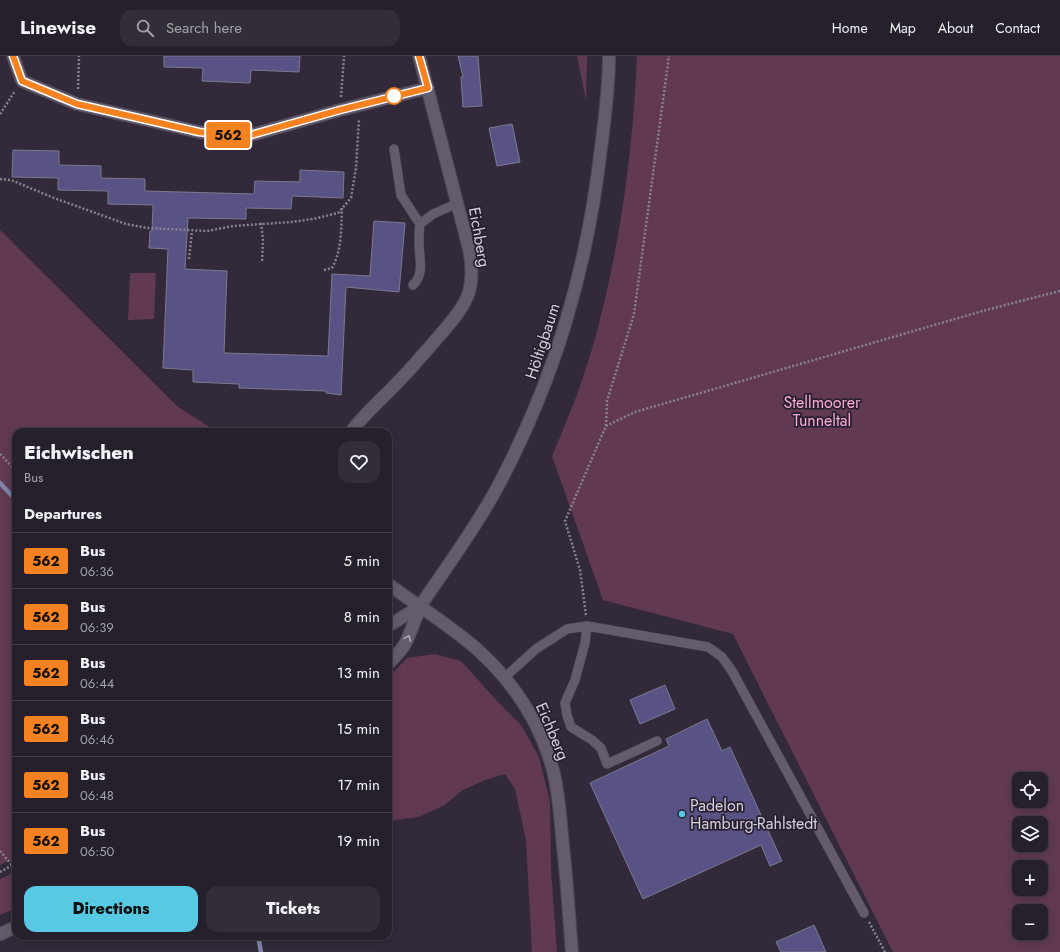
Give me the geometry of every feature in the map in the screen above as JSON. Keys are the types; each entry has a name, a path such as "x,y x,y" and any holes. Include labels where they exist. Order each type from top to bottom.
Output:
{"street":[{"path":"13,56 22,81 77,104 199,132 244,137 340,110 428,88"},
{"name":"Eichberg","path":"355,428 448,326 463,305 468,293 472,271 469,249 458,203 419,56"},
{"name":"Höltigbaum","path":"392,659 405,644 420,607 466,539 497,488 533,416 558,350 577,285 592,212 604,126 609,74 609,56"},
{"name":"Eichberg","path":"392,587 478,651 504,678 529,712 547,751 554,774 559,805 572,952"},
{"name":"Höltigbaum","path":"392,624 420,607"},
{"path":"0,934 12,929"}],"lane":[{"path":"394,149 401,195 420,224 419,242 421,270 418,281 413,285"},
{"path":"420,224 433,214 458,203"},
{"path":"504,678 536,649 567,629 587,626 708,647 722,657 732,671 864,913"},
{"path":"587,626 585,643 575,680 566,703 567,714 572,727 602,748 607,764 657,741"}],"path":[{"path":"77,104 79,56"},
{"path":"340,110 344,56"},
{"path":"587,626 580,570 566,521 606,426 607,400 634,314 668,56"},
{"path":"0,114 22,81"},
{"path":"0,179 11,180 54,198 126,224 147,228 207,232 232,226 313,219 338,213 351,198 356,168 360,105"},
{"path":"324,270 332,268 338,257 341,238 342,208"},
{"path":"261,223 263,239 262,263"},
{"path":"189,259 192,231"},
{"path":"606,426 635,412 986,310 1060,291"},
{"path":"0,454 12,467"},
{"path":"0,851 12,865 0,872"},
{"path":"864,913 885,952"}],"green space":[{"path":"577,56 587,56 586,100"},
{"name":"Stellmoorer Tunneltal","path":"637,56 1060,56 1060,952 893,952 733,634 603,600 552,456 571,410 593,347 613,263 619,229 629,160"},
{"path":"0,230 178,407 212,428 12,428 12,860 0,865"},
{"path":"130,273 156,273 154,319 128,320"},
{"path":"435,654 461,661 521,725 539,757 550,802 551,870 557,952 532,952 526,840 515,789 505,774 485,780 463,790 443,806 418,817 392,820 392,674 407,658"},
{"path":"12,874 12,910 0,915 0,879"}],"building":[{"path":"164,56 300,56 299,72 251,70 250,83 202,81 203,68 164,67"},
{"path":"458,56 478,56 482,106 463,107 461,77 463,77"},
{"path":"512,124 520,162 497,166 489,128"},
{"path":"13,150 59,151 59,165 101,166 101,178 145,179 145,191 254,194 255,181 300,182 300,170 344,172 343,198 292,196 291,209 246,208 246,219 188,218 185,269 227,271 224,353 328,356 332,274 370,276 374,221 405,223 399,292 346,287 341,395 326,393 326,391 239,388 239,384 193,382 193,370 163,368 168,249 149,248 150,231 152,231 153,205 108,204 108,191 58,190 58,178 12,177"},
{"path":"665,685 675,709 640,724 630,700"},
{"name":"Padelon Hamburg-Rahlstedt","path":"707,719 722,751 730,747 782,861 770,866 761,845 643,899 590,783 669,746 666,739"},
{"path":"814,925 826,952 781,952 776,942"}],"waterway":[{"path":"0,483 12,496"},
{"path":"259,940 261,952"}],"bus line":[{"name":"562","path":"13,56 22,81 77,104 199,132 244,137 340,110 428,88 419,56"}],"place":[{"name":"Padelon Hamburg-Rahlstedt","path":"682,814"}]}
